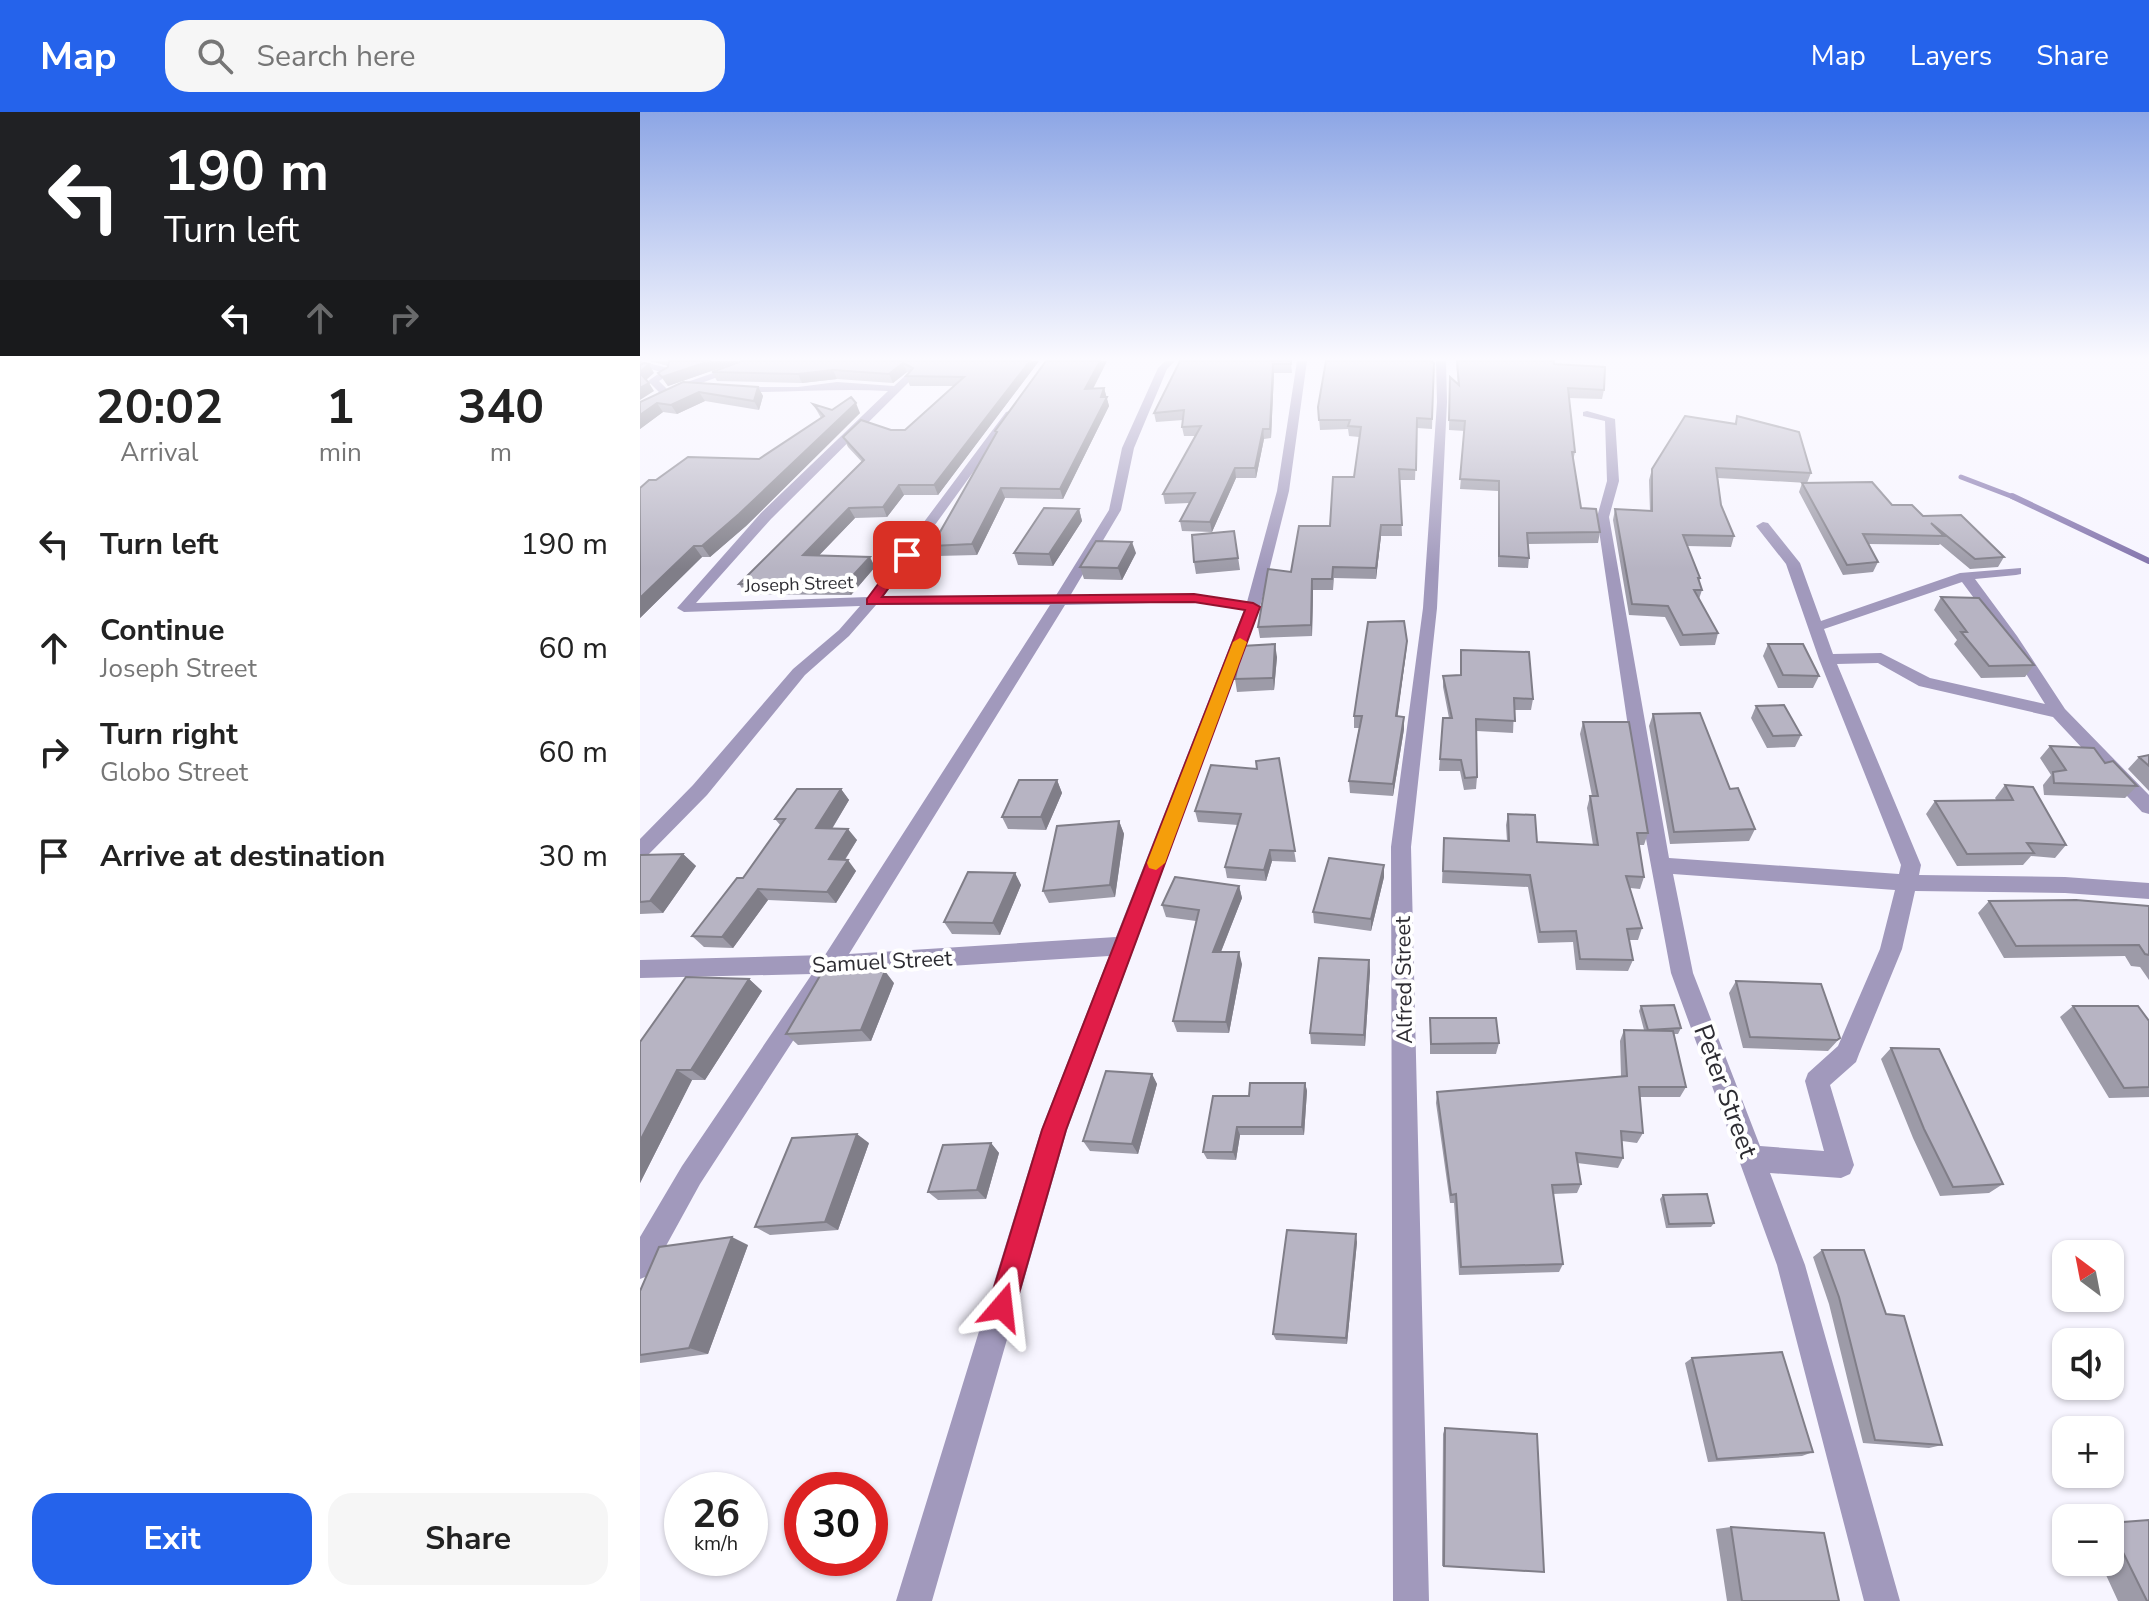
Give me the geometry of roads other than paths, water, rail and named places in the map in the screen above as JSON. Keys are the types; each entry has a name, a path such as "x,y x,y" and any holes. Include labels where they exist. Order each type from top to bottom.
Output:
{"street":[{"name":"Joseph Street","path":"854,430 766,516 684,608 872,601 1194,598 1253,607"},
{"path":"640,851 700,790 799,672 844,633 872,601 998,430"},
{"path":"640,1265 691,1175 831,964 1115,510 1128,448 1136,430"},
{"path":"914,1601 1054,1130 1253,607 1283,491 1292,430"},
{"name":"Alfred Street","path":"1411,1601 1401,847 1430,608 1440,430"},
{"name":"Peter Street","path":"1611,430 1613,481 1603,517 1682,973 1791,1265 1882,1601"},
{"path":"1752,1159 1841,1165 1817,1081 1847,1054 1891,949 1911,865 1827,659 1793,563 1763,526"},
{"path":"1816,627 1965,576 2016,571"},
{"path":"1965,576 2012,639 2059,713 2149,807"},
{"path":"1827,659 1881,658 1925,682 2059,713"},
{"path":"1661,865 1907,883 2065,885 2149,891"},
{"name":"Samuel Street","path":"640,969 831,964 1124,946"}],"waterway":[{"path":"1961,477 2016,498"},
{"path":"2012,496 2149,561"}]}
